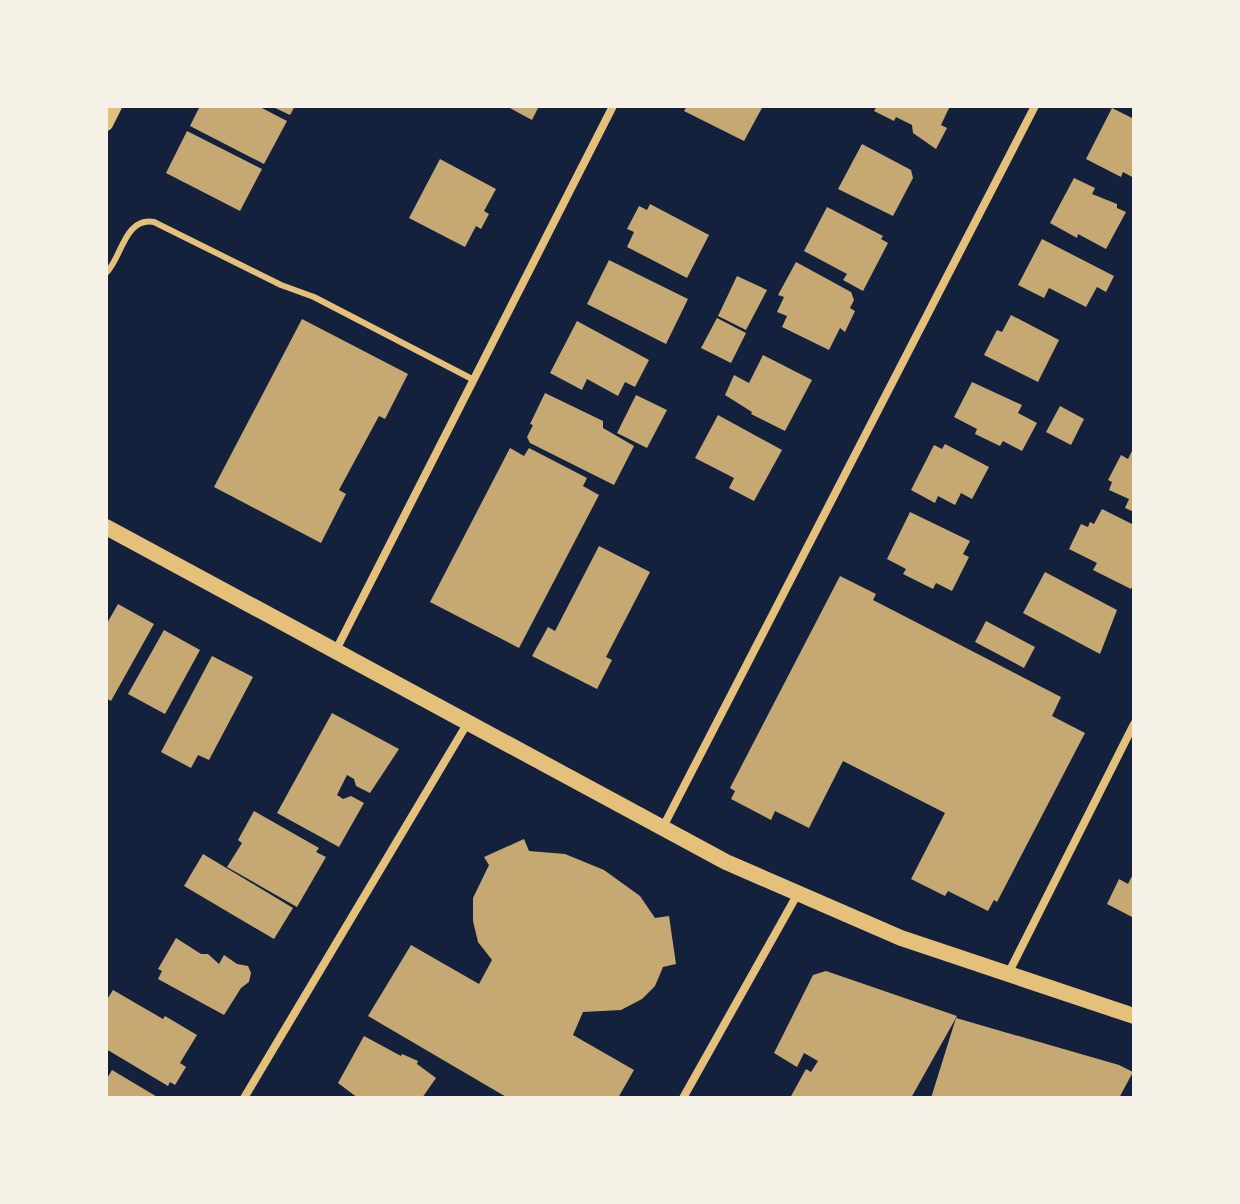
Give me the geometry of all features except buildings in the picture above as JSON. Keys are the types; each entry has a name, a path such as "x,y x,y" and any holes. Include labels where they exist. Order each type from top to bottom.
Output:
{"main road":[{"path":"106,527 467,724 797,895 901,938 1134,1016"}],"street":[{"path":"106,124 115,106"},
{"path":"336,650 613,106"},
{"path":"663,828 1035,106"},
{"path":"244,1098 467,724"},
{"path":"1007,974 1134,724"},
{"path":"683,1098 797,895"}],"lane":[{"path":"106,273 133,225 146,220 154,222 281,285 314,297 474,380"}]}
